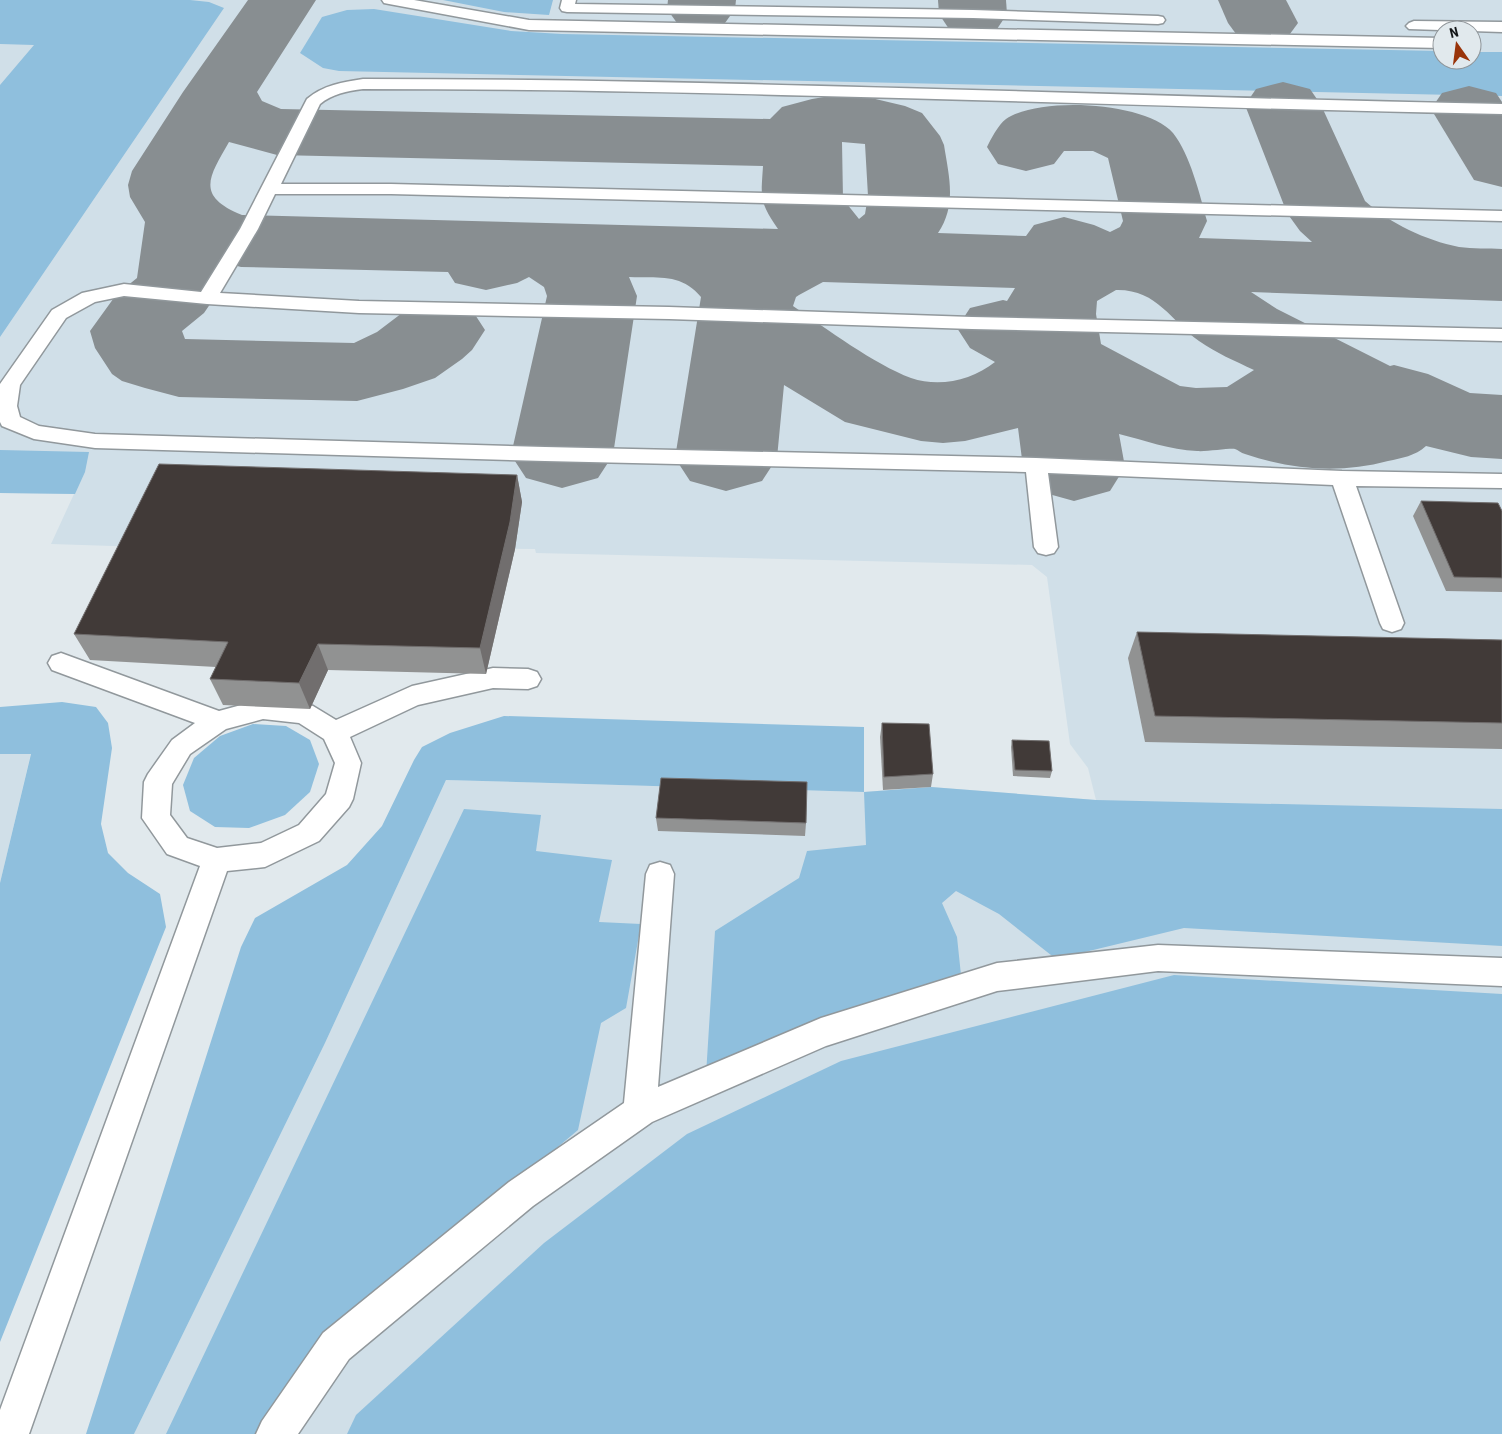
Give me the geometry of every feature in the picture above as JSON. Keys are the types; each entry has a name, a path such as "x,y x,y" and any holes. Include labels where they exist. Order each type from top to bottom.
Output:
{"lane":[{"path":"389,0 529,25 1432,43"},
{"path":"569,0 567,8 973,14 1173,20"},
{"path":"1402,26 1502,27"},
{"path":"207,298 249,229 313,102 322,94 346,86 363,84 611,85 1502,109"},
{"path":"268,189 391,189 1502,216"},
{"path":"1502,335 972,323 670,312 359,307 207,298 124,290 88,297 59,314 10,385 6,406 10,421 34,432 95,441 1036,465 1342,478 1502,481"},
{"path":"1036,465 1046,547"},
{"path":"1342,478 1392,623"},
{"path":"61,663 218,721"},
{"path":"335,732 412,696 493,678 528,679"},
{"path":"263,709 279,710 304,713 335,732 348,763 339,799 309,833 265,855 217,860 177,846 156,818 158,782 181,747 218,721 263,709"},
{"path":"10,1434 217,860"},
{"path":"640,1111 660,874"},
{"path":"275,1434 336,1346 521,1194 640,1111 822,1032 997,977 1158,958 1502,972"}],"shaded area":[{"path":"0,0 1502,0 1502,1434 134,1434 325,1043 446,780 864,792 931,787 1096,800 1088,768 1070,744 1047,577 1032,565 536,553 535,549 144,547 51,544 74,494 0,493"},
{"path":"0,0 190,0 209,2 224,8 0,337 0,85 34,45 0,44"},
{"path":"443,0 553,0 549,15 504,12"},
{"path":"374,9 511,31 562,34 1432,51 1432,70 1482,70 1482,52 1502,52 1502,96 339,71 323,68 300,53 322,17 347,10"},
{"path":"0,450 89,452 85,472 75,494 0,493"},
{"path":"62,702 96,707 108,723 112,748 101,824 108,853 128,873 160,894 166,927 0,1342 0,883 31,754 0,754 0,707"},
{"path":"504,716 864,727 864,792 446,780 325,1043 134,1434 86,1434 241,947 255,918 347,865 382,826 422,747 450,733"},
{"path":"253,724 286,726 310,740 319,764 310,792 285,815 249,828 215,827 190,811 183,785 194,758 220,736"},
{"path":"31,753 0,883 0,754"},
{"path":"931,787 1096,800 1502,809 1502,946 1184,928 1056,959 999,914 956,891 942,903 957,937 961,975 706,1075 715,931 799,878 807,851 866,845 864,792"},
{"path":"464,809 541,815 536,851 612,860 599,922 641,924 626,1008 601,1023 578,1130 307,1358 262,1434 166,1434"},
{"path":"1174,975 1502,994 1502,1434 347,1434 356,1415 544,1243 687,1134 841,1061"}],"building":[{"path":"159,464 517,475 510,522 480,648 318,644 299,683 210,679 228,642 74,634"},
{"path":"1421,501 1498,503 1502,511 1502,578 1454,577"},
{"path":"1137,632 1502,640 1502,723 1155,716"},
{"path":"882,723 929,724 933,774 884,777"},
{"path":"1012,740 1049,741 1052,771 1015,770"},
{"path":"661,778 807,782 806,823 656,818"}],"taxiway":[{"path":"220,92 282,0"},
{"path":"701,9 702,0"},
{"path":"972,0 973,14"},
{"path":"1252,0 1263,23"},
{"path":"187,218 173,203 169,191 170,178 172,171 220,92"},
{"path":"220,92 226,108 235,117 277,132 783,143"},
{"path":"1283,105 1329,213 1342,225 1370,244 1401,257 1451,271"},
{"path":"1469,109 1502,163"},
{"path":"821,226 808,212 802,199 803,128 807,124 820,120 855,119 878,122 888,125 899,132 905,145 909,196 907,214 896,232 888,238 858,251 838,256"},
{"path":"1026,147 1034,136 1045,131 1076,127 1093,128 1125,136 1137,142 1145,150 1165,221 1155,242 1145,249 1112,262"},
{"path":"187,218 205,231 241,241 533,249"},
{"path":"187,218 181,280 172,294 148,314 136,331 142,348 155,361 179,368 357,372 392,362 420,346 439,330"},
{"path":"1064,243 1089,255 1109,261"},
{"path":"486,264 505,256 533,249"},
{"path":"533,249 538,249"},
{"path":"533,249 538,249"},
{"path":"538,249 819,256"},
{"path":"538,249 570,264 584,276 592,296 562,455"},
{"path":"745,314 753,292 768,276 784,267 819,256"},
{"path":"819,256 1030,262 1067,260 1109,261"},
{"path":"707,261 725,270 746,295 745,314"},
{"path":"1112,262 1502,275"},
{"path":"1057,358 1050,314 1055,294 1063,285 1080,274 1110,264 1126,264 1158,270 1173,276 1201,293 1219,312 1241,327 1313,363"},
{"path":"726,458 745,314"},
{"path":"745,314 826,370 860,390 879,400 921,410 943,412 985,406 1024,388 1041,374 1055,358"},
{"path":"1003,328 1055,358"},
{"path":"1057,358 1150,411 1196,420 1219,420 1241,416 1262,409 1281,398 1298,383 1313,363"},
{"path":"1057,358 1074,467"},
{"path":"1254,413 1271,428 1287,434 1328,437 1357,436 1378,432 1388,426 1402,413 1313,363"},
{"path":"1394,395 1434,415 1458,423 1485,427 1502,427"}]}
